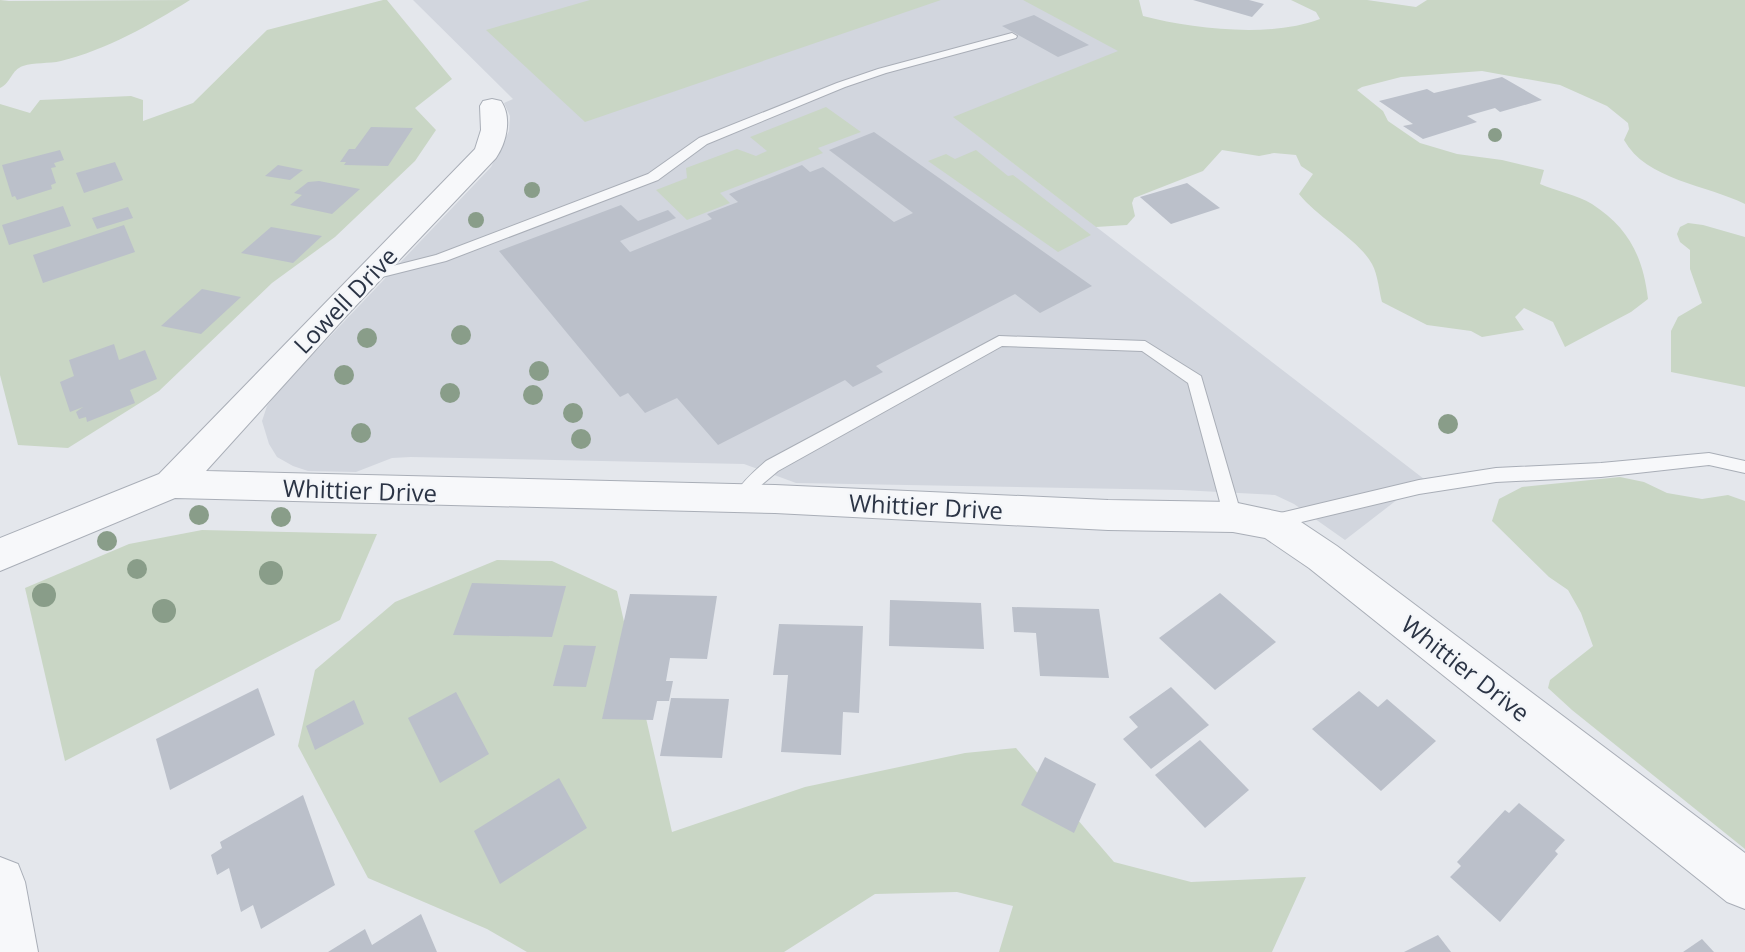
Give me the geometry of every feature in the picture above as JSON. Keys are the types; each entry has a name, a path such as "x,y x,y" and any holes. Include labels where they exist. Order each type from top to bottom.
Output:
{"street":[{"name":"Lowell Drive","path":"172,484 487,152 494,135 495,118 492,106"},
{"name":"Whittier Drive","path":"0,555 172,484 741,499 1250,520 1275,525 1323,557 1745,884"},
{"path":"0,882 12,952"}],"lane":[{"path":"366,277 441,258 653,177 703,141 841,85 882,71 1012,36"},
{"path":"741,499 753,482 772,466 999,341 1145,346 1195,380 1250,520 1496,475 1601,470 1709,459 1745,467"}],"shaded area":[{"path":"413,0 1036,0 1139,55 969,129 1424,479 1345,540 1294,504 1275,495 1181,490 796,483 744,464 411,457 392,458 356,472 308,471 293,466 277,457 269,444 262,421 267,406 280,389 491,167 509,131 510,116 504,103 513,99"}],"green space":[{"path":"0,0 190,0 95,50 61,61 23,66 0,88"},
{"path":"387,0 452,79 415,108 436,130 415,161 335,237 272,283 159,391 68,448 18,445 0,375 0,104 30,113 40,100 131,96 143,100 143,121 193,103 267,30"},
{"path":"590,0 941,0 585,122 486,30"},
{"path":"1023,0 1139,0 1143,16 1208,28 1256,30 1300,25 1320,19 1316,12 1291,0 1367,0 1416,7 1427,0 1745,0 1745,204 1678,180 1647,164 1624,140 1629,129 1628,123 1607,106 1560,85 1482,71 1401,77 1362,87 1357,90 1383,111 1388,121 1420,143 1457,154 1502,160 1544,170 1540,184 1592,204 1616,223 1638,257 1646,284 1648,299 1631,312 1565,347 1553,322 1524,308 1515,317 1524,330 1482,337 1471,331 1427,325 1382,302 1376,273 1366,255 1299,194 1313,174 1301,166 1296,155 1274,153 1259,156 1222,150 1203,171 1134,198 1132,203 1135,216 1127,225 1096,227 953,117 1118,51"},
{"path":"826,107 861,132 818,148 823,153 720,193 730,203 687,220 656,190 687,178 686,168 737,149 756,156 767,151 750,137"},
{"path":"976,150 1091,235 1058,252 928,161 946,154 955,159"},
{"path":"1688,223 1745,237 1745,387 1671,372 1671,331 1678,317 1702,303 1690,269 1690,250 1680,242 1677,234 1680,227"},
{"path":"1620,477 1644,482 1667,493 1702,499 1728,495 1745,501 1745,849 1548,688 1550,680 1593,646 1581,613 1568,590 1549,577 1492,521 1499,499 1522,487"},
{"path":"202,530 377,534 340,620 65,761 25,588 129,544"},
{"path":"497,560 552,561 617,591 672,832 805,787 965,753 1016,748 1114,862 1191,882 1306,877 1272,952 999,952 1013,906 957,892 875,894 784,952 527,952 487,929 368,878 298,746 315,670 395,602"}],"building":[{"path":"1193,0 1249,0 1264,4 1252,17"},
{"path":"1034,15 1089,45 1058,57 1002,26"},
{"path":"1502,77 1542,100 1500,112 1495,108 1467,116 1477,122 1423,139 1403,126 1413,124 1379,101 1427,89 1434,93"},
{"path":"371,127 413,128 388,166 344,165 346,162 340,162 349,149 355,149"},
{"path":"874,132 1092,286 1040,313 1015,294 876,366 883,372 853,387 845,380 718,445 677,398 645,413 628,393 620,397 499,251 621,205 638,221 668,210 676,218 620,241 630,252 712,219 707,214 738,202 729,194 802,165 810,172 823,167 894,222 913,213 829,150"},
{"path":"60,150 64,160 54,163 56,167 51,168 56,183 51,185 52,189 17,200 15,196 12,197 2,165"},
{"path":"115,162 123,180 84,193 76,173"},
{"path":"278,165 303,170 290,180 265,176"},
{"path":"319,181 360,189 332,214 290,205 302,195 294,193 308,182"},
{"path":"1187,183 1220,208 1171,224 1140,197"},
{"path":"63,206 71,226 9,245 2,225"},
{"path":"128,207 133,218 97,229 92,218"},
{"path":"124,225 135,252 43,283 33,255"},
{"path":"271,227 322,236 293,263 241,253"},
{"path":"202,289 241,297 201,334 161,326"},
{"path":"114,344 119,360 145,350 157,379 130,390 135,403 87,422 86,417 79,419 76,412 83,407 70,412 60,382 74,376 69,360"},
{"path":"472,583 566,586 552,637 453,635"},
{"path":"1220,593 1276,642 1215,690 1159,638"},
{"path":"630,594 717,596 707,659 670,658 666,681 673,681 669,701 657,701 653,720 602,719"},
{"path":"890,600 981,603 984,649 889,646"},
{"path":"1012,607 1099,609 1109,678 1040,676 1036,633 1014,632"},
{"path":"779,624 863,626 859,713 843,712 841,755 781,752 788,675 773,675"},
{"path":"564,645 596,646 586,687 553,686"},
{"path":"1171,687 1209,725 1151,769 1123,739 1138,727 1129,717"},
{"path":"258,688 275,735 170,790 156,739"},
{"path":"1359,691 1378,707 1387,699 1436,741 1381,791 1312,729"},
{"path":"456,692 489,754 440,783 408,718"},
{"path":"671,698 729,699 722,758 660,756"},
{"path":"354,700 364,724 315,750 306,726"},
{"path":"1200,740 1249,790 1205,828 1155,775"},
{"path":"1045,757 1096,784 1074,833 1021,805"},
{"path":"559,778 587,828 500,884 474,831"},
{"path":"303,795 335,885 261,929 253,905 241,912 229,868 217,875 211,855 222,848 220,842"},
{"path":"1519,803 1565,840 1555,851 1558,854 1500,922 1450,877 1461,866 1457,862 1505,810 1509,813"},
{"path":"421,914 437,952 328,952 365,929 372,945"},
{"path":"1438,935 1451,952 1404,952"},
{"path":"1702,939 1714,952 1683,952"}]}
